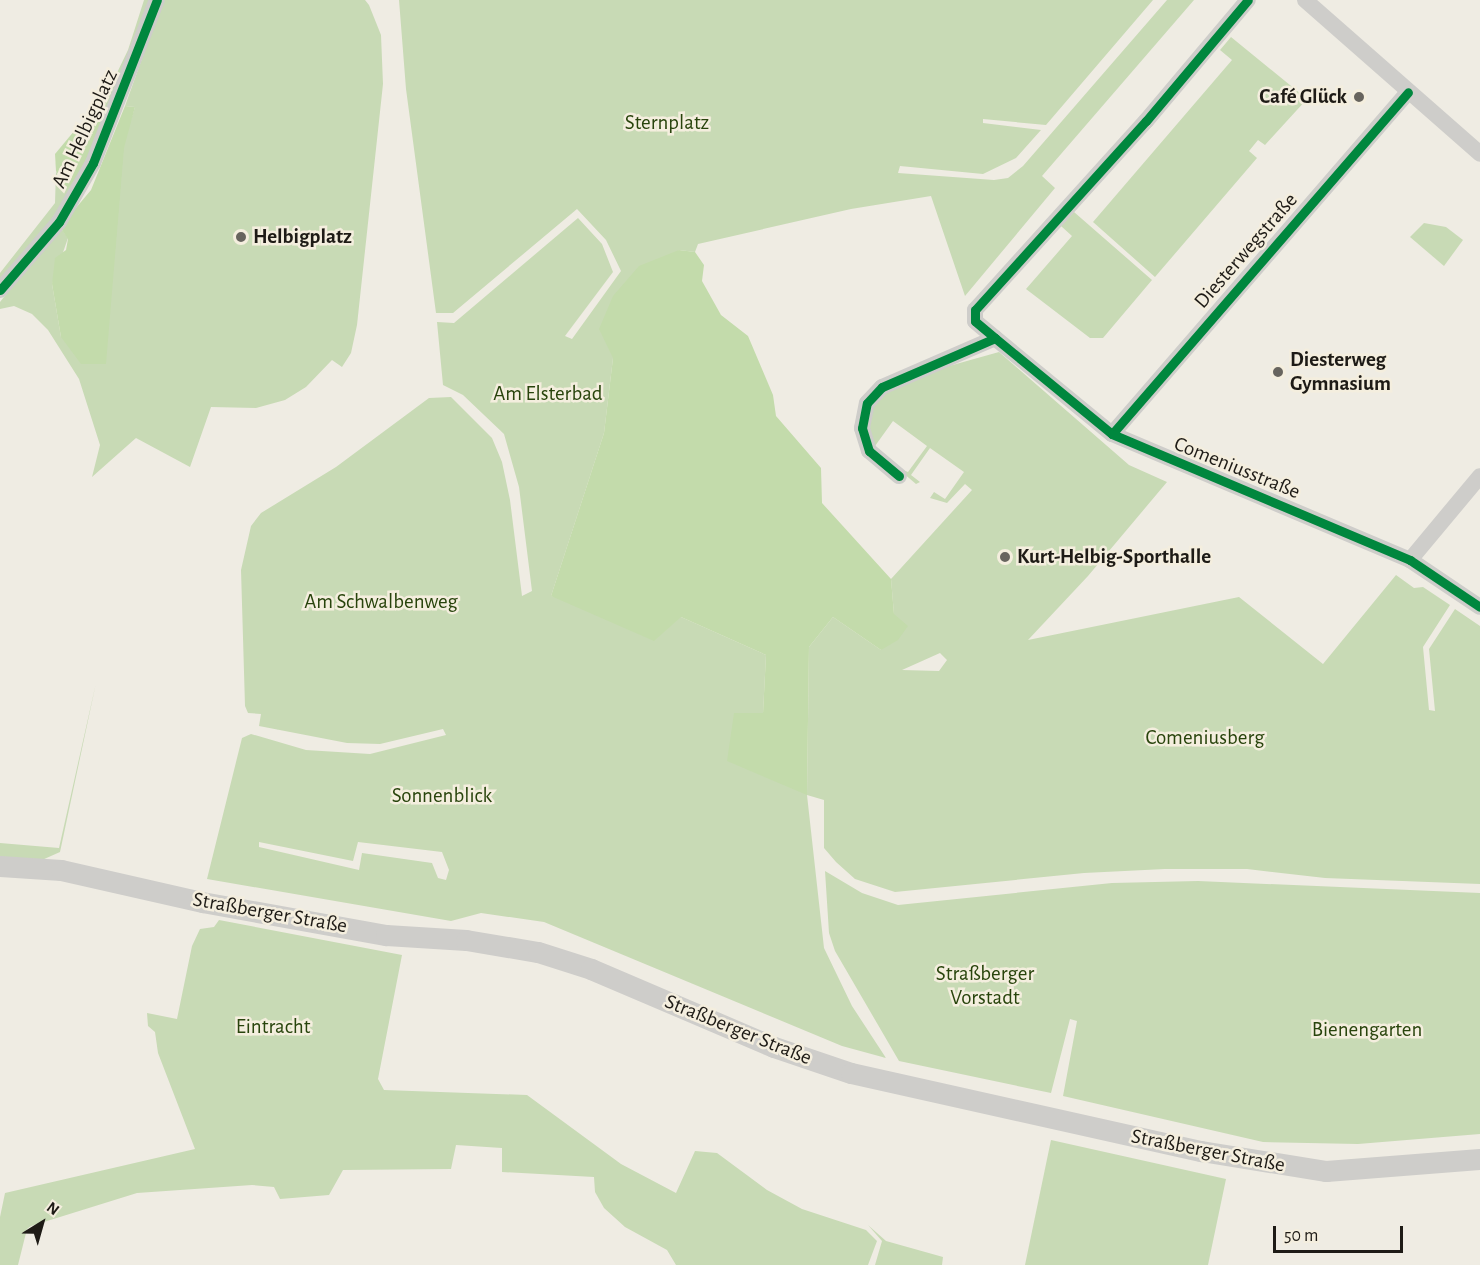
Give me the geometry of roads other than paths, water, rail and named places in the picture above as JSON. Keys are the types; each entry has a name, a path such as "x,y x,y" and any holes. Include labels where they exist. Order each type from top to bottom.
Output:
{"main road":[{"name":"Straßberger Straße","path":"0,866 61,870 202,902 386,935 466,940 538,952 591,969 774,1047 851,1073 1201,1151 1326,1171 1480,1159"}],"street":[{"name":"Am Helbigplatz","path":"0,290 59,222 93,163 157,0"},
{"name":"Comeniusstraße","path":"1248,0 1146,121 975,310 975,321 1112,434 1410,560 1480,607"},
{"path":"1305,0 1480,154"},
{"name":"Diesterwegstraße","path":"1112,434 1407,92"},
{"path":"898,476 869,451 862,428 867,403 882,387 995,338"},
{"path":"1410,560 1480,476"}],"place":[{"name":"Café Glück","path":"1359,97"},
{"name":"Helbigplatz","path":"241,237"},
{"name":"Diesterweg Gymnasium","path":"1278,372"},
{"name":"Kurt-Helbig-Sporthalle","path":"1005,557"}],"park label":[{"name":"Sternplatz","path":"667,123"},
{"name":"Am Elsterbad","path":"548,394"},
{"name":"Am Schwalbenweg","path":"381,602"},
{"name":"Comeniusberg","path":"1205,738"},
{"name":"Sonnenblick","path":"442,796"},
{"name":"Straßberger Vorstadt","path":"985,986"},
{"name":"Eintracht","path":"273,1027"},
{"name":"Bienengarten","path":"1367,1030"}]}
